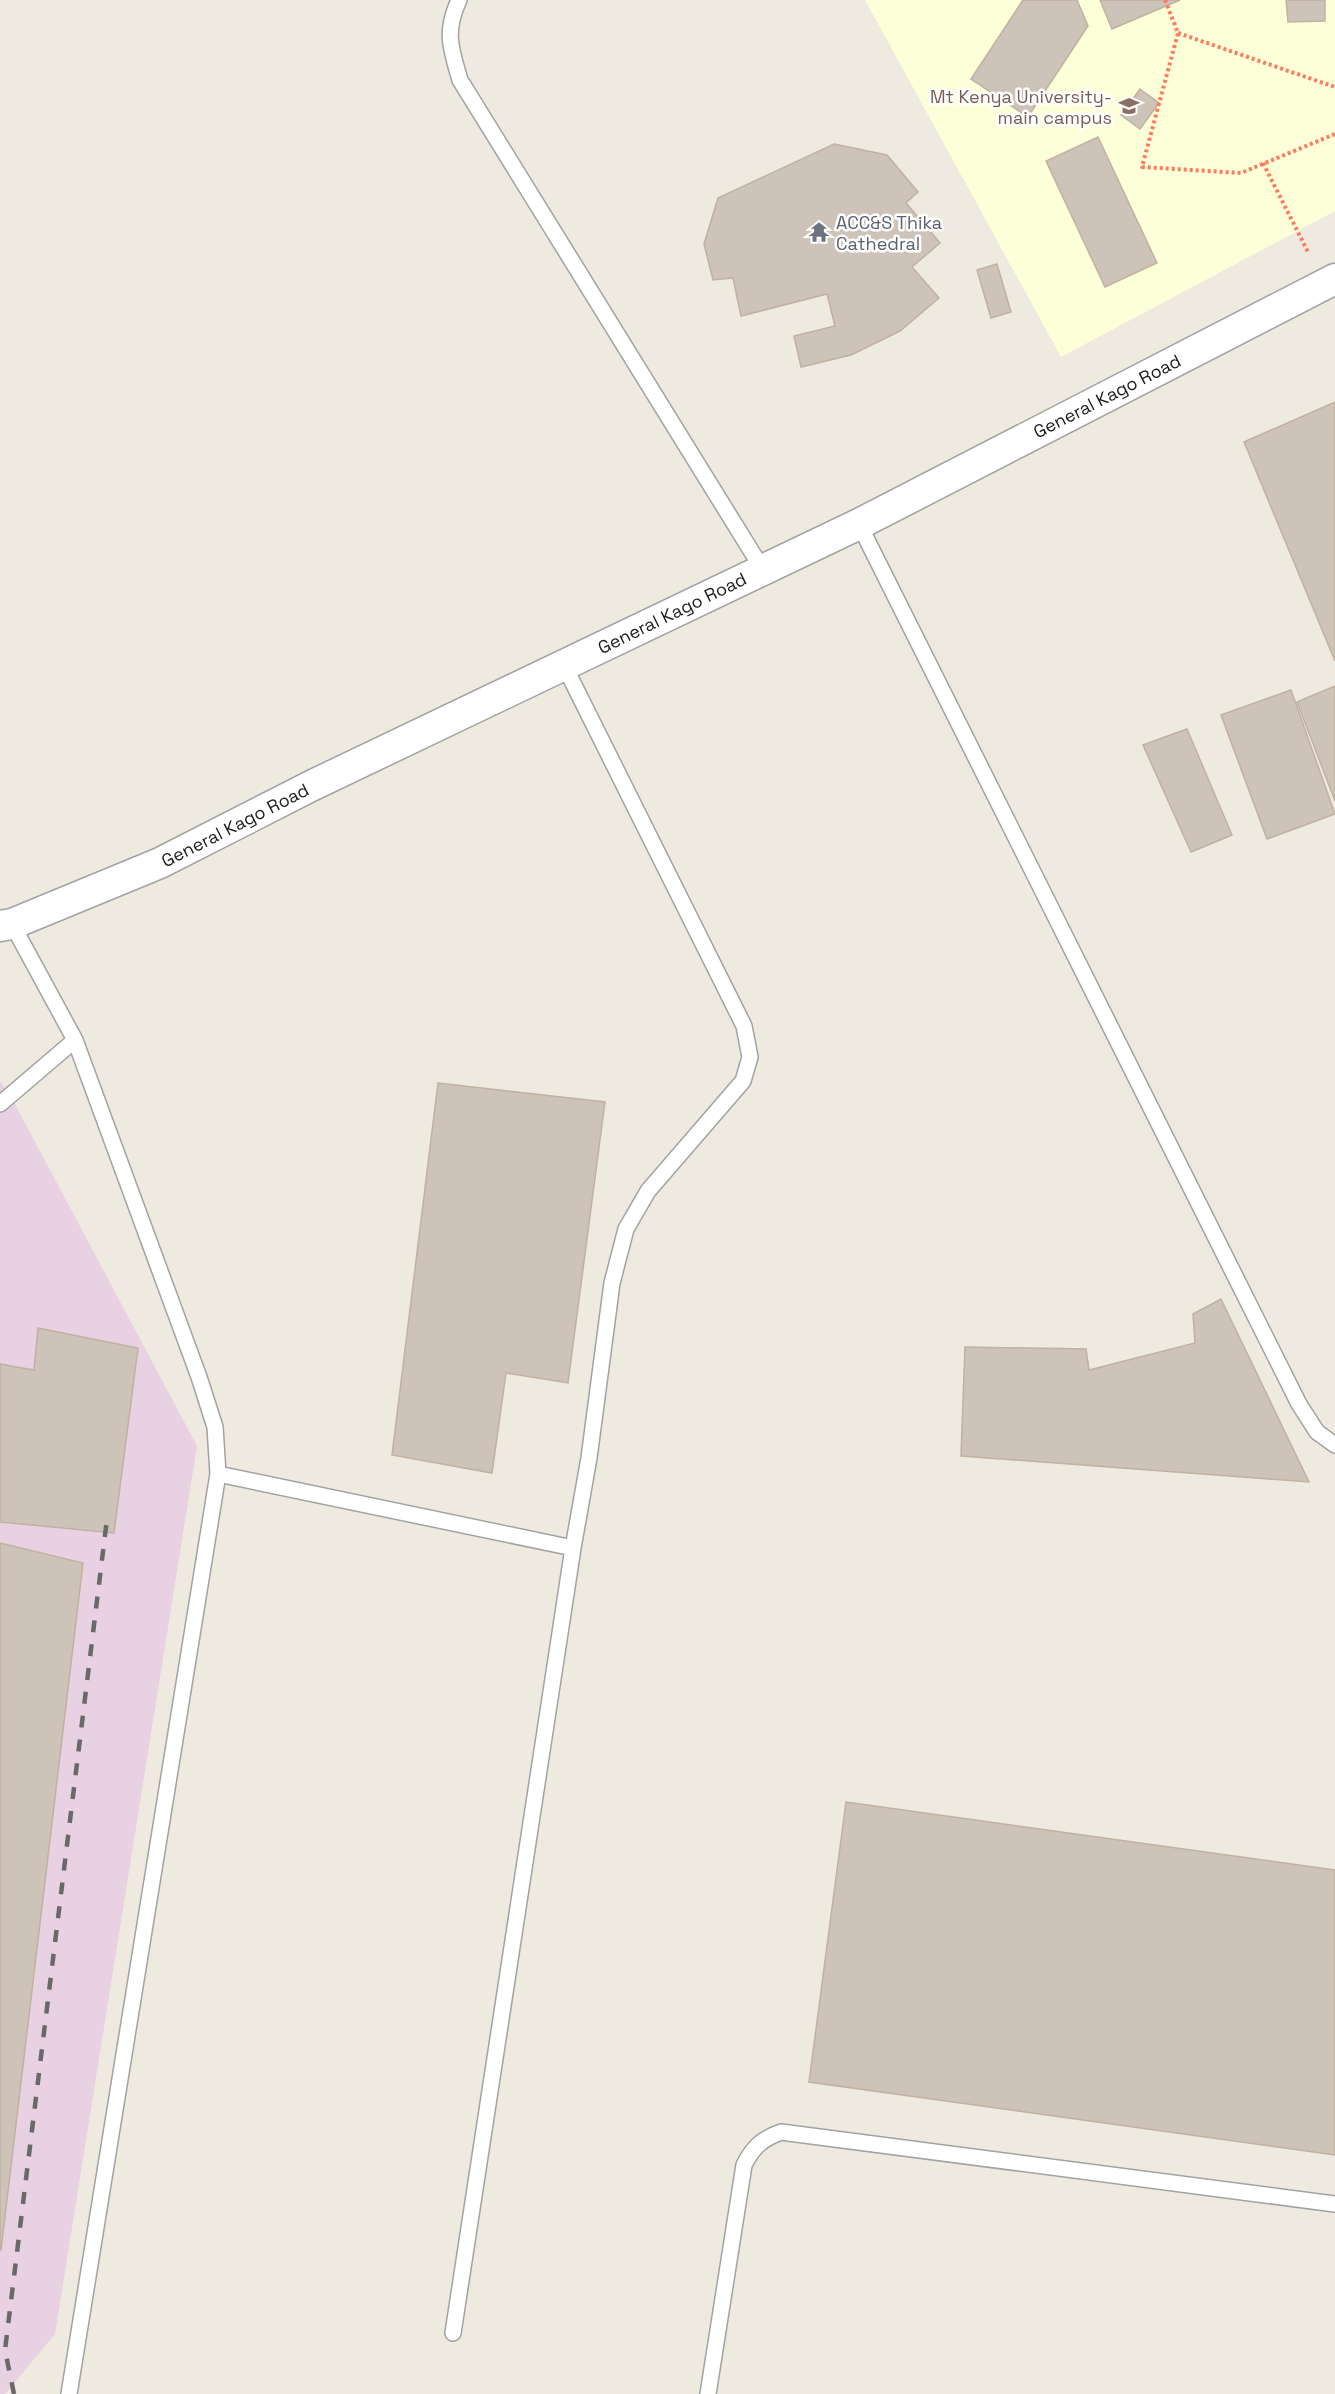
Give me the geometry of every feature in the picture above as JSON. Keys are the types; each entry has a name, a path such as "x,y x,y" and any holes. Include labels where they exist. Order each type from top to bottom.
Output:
{"street":[{"name":"General Kago Road","path":"6,925 160,863 313,785 859,524 1330,282"}],"lane":[{"path":"459,0 451,16 449,42 460,80 763,570"},
{"path":"859,524 1299,1404 1317,1432 1335,1445"},
{"path":"453,2333 573,1548 589,1458 612,1283 626,1229 648,1191 743,1081 750,1057 744,1026 564,665"},
{"path":"6,925 75,1040 215,1427 218,1474 69,2394"},
{"path":"0,1104 75,1040"},
{"path":"218,1474 573,1548"},
{"path":"708,2394 744,2165 751,2150 764,2138 781,2132 1335,2204"}],"path":[{"path":"1165,0 1178,33 1142,167 1241,173 1335,134"},
{"path":"1178,33 1335,87"},
{"path":"1263,164 1330,282"}],"shaded area":[{"name":"Mt Kenya University- main campus","path":"865,0 1335,0 1335,211 1061,357"},
{"path":"0,1081 11,1097 197,1446 55,2334 5,2394 0,2394"}],"building":[{"path":"1023,0 1077,0 1088,26 1028,117 971,79"},
{"path":"1100,0 1180,0 1112,29"},
{"path":"1286,0 1325,0 1325,21 1288,22"},
{"path":"1140,89 1159,103 1140,129 1121,115"},
{"path":"1098,137 1157,263 1105,287 1046,161"},
{"path":"834,144 887,155 918,192 906,203 940,243 912,267 939,298 900,331 851,355 801,367 794,336 835,326 827,294 741,316 733,278 713,280 704,244 718,198"},
{"path":"997,264 1011,312 991,318 977,270"},
{"path":"1335,402 1335,661 1244,442"},
{"path":"1335,686 1335,801 1297,702"},
{"path":"1291,690 1335,814 1267,839 1221,715"},
{"path":"1187,729 1232,835 1191,852 1143,745"},
{"path":"438,1083 605,1102 568,1383 506,1373 492,1473 392,1455"},
{"path":"1221,1299 1309,1482 961,1456 965,1347 1086,1349 1089,1370 1195,1343 1193,1314"},
{"path":"38,1328 138,1348 114,1533 0,1522 0,1364 34,1370"},
{"path":"0,1543 83,1563 1,2250 0,2249"},
{"path":"846,1802 1335,1870 1335,2155 809,2082"}],"railway":[{"path":"14,2394 5,2350 107,1519"}],"place":[{"name":"Mt Kenya University- main campus","path":"1129,106"},
{"name":"ACC&S Thika Cathedral","path":"819,232"}]}
